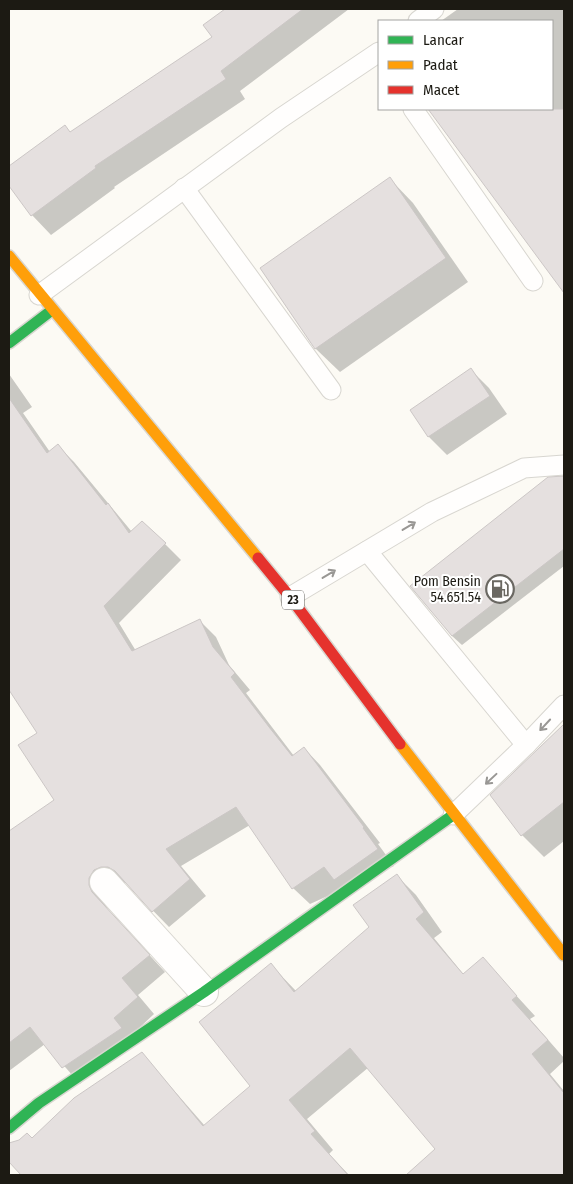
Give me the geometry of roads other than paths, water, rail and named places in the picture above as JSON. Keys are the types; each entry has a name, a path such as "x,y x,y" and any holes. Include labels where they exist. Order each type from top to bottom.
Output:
{"main road":[{"name":"23","path":"9,256 290,597 453,815 564,955"},
{"path":"9,343 52,310"},
{"path":"9,1128 39,1103 204,992 453,815"}],"street":[{"path":"104,882 204,992"}],"lane":[{"path":"419,20 434,9"},
{"path":"40,295 281,118 378,56"},
{"path":"414,110 533,281"},
{"path":"184,188 331,390"},
{"path":"290,597 432,512 524,468 564,465"},
{"path":"368,551 526,745"},
{"path":"453,815 526,745 564,705"}],"place":[{"name":"Pom Bensin 54.651.54","path":"500,589"}]}
